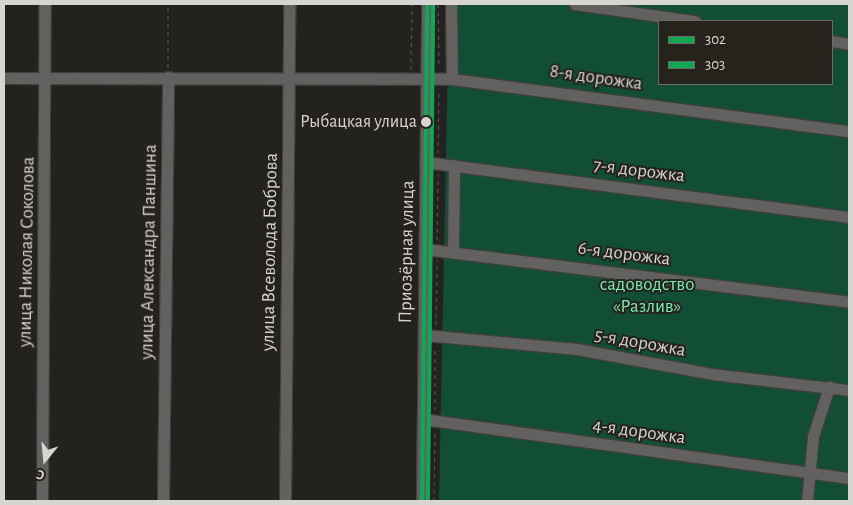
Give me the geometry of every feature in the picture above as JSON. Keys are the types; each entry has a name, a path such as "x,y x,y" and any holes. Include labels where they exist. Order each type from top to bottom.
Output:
{"street":[{"name":"улица Николая Соколова","path":"42,501 45,4"},
{"name":"улица Всеволода Боброва","path":"285,501 290,77 289,4"},
{"name":"Приозёрная улица","path":"422,501 427,4"},
{"path":"451,4 452,78"},
{"path":"575,4 688,20"},
{"path":"833,41 849,44"},
{"name":"улица Александра Паншина","path":"163,501 168,77"},
{"path":"4,78 290,77 426,80"},
{"name":"8-я дорожка","path":"426,80 452,78 849,131"},
{"name":"7-я дорожка","path":"425,162 849,217"},
{"path":"453,250 454,166"},
{"name":"6-я дорожка","path":"424,249 453,250 849,302"},
{"name":"5-я дорожка","path":"424,335 577,350 712,374 849,390"},
{"path":"806,501 813,436 829,387"},
{"name":"4-я дорожка","path":"423,419 849,478"}],"path":[{"path":"168,4 168,77"},
{"path":"410,74 412,4"}],"green space":[{"name":"садоводство «Разлив»","path":"449,4 849,4 849,501 439,501"}],"transit line":[{"name":"302","path":"422,501 427,4"},
{"name":"303","path":"428,501 433,4"}],"place":[{"name":"Рыбацкая улица","path":"426,122"}]}
